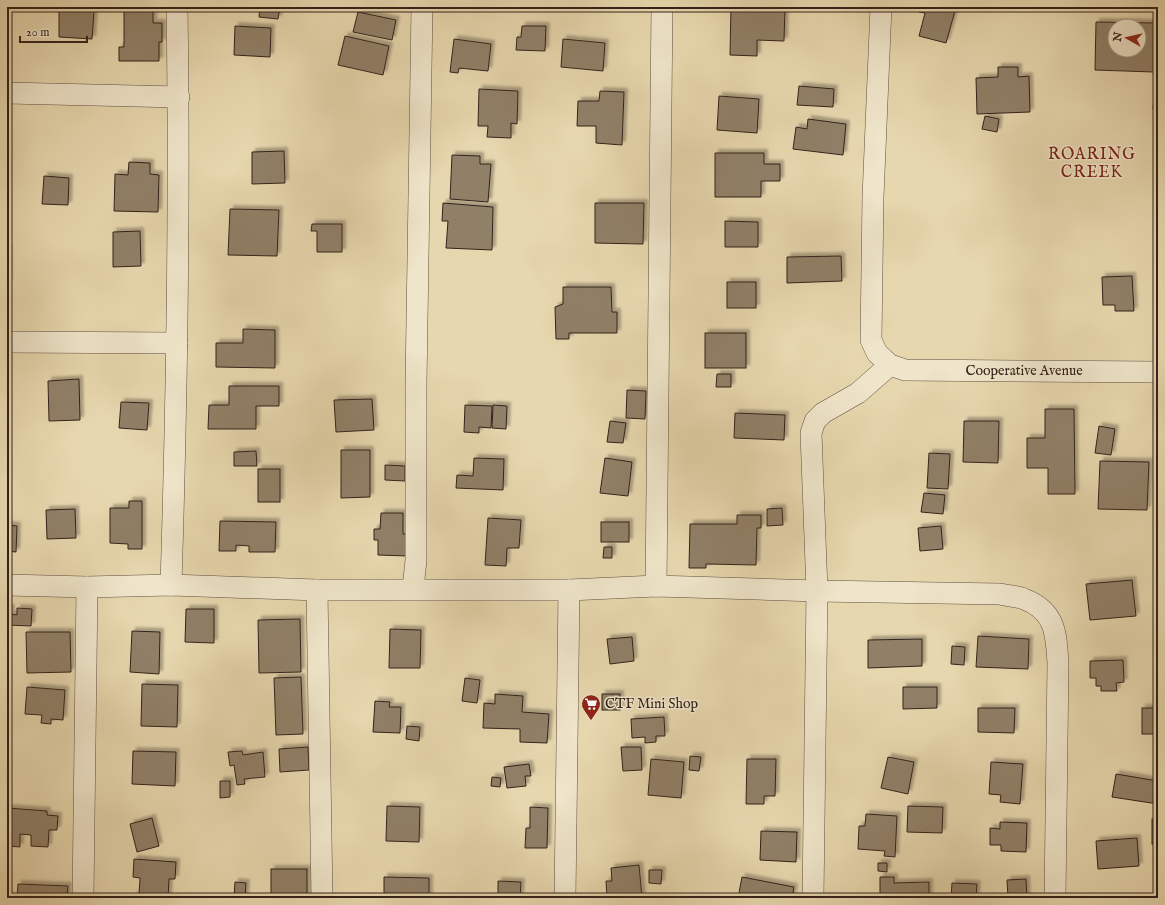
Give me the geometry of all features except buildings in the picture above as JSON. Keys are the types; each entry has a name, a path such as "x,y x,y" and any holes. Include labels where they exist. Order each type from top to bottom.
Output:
{"street":[{"path":"171,585 177,343 179,97 177,7"},
{"path":"413,589 416,560 416,383 422,7"},
{"path":"656,586 662,7"},
{"path":"813,898 817,591 811,433 815,421 823,413 858,393 890,366 877,353 871,340 873,197 881,7"},
{"path":"7,93 179,97"},
{"path":"7,342 177,343"},
{"name":"Cooperative Avenue","path":"890,366 905,370 927,371 1158,372"},
{"path":"7,585 87,587 171,585 317,590 569,590 656,586 817,591 1000,594 1023,598 1039,606 1051,620 1057,640 1055,898"},
{"path":"83,898 87,587"},
{"path":"317,590 322,898"},
{"path":"565,898 569,590"}],"place":[{"name":"CTF Mini Shop","path":"591,721"}],"district":[{"name":"ROARING CREEK","path":"1092,164"}]}
